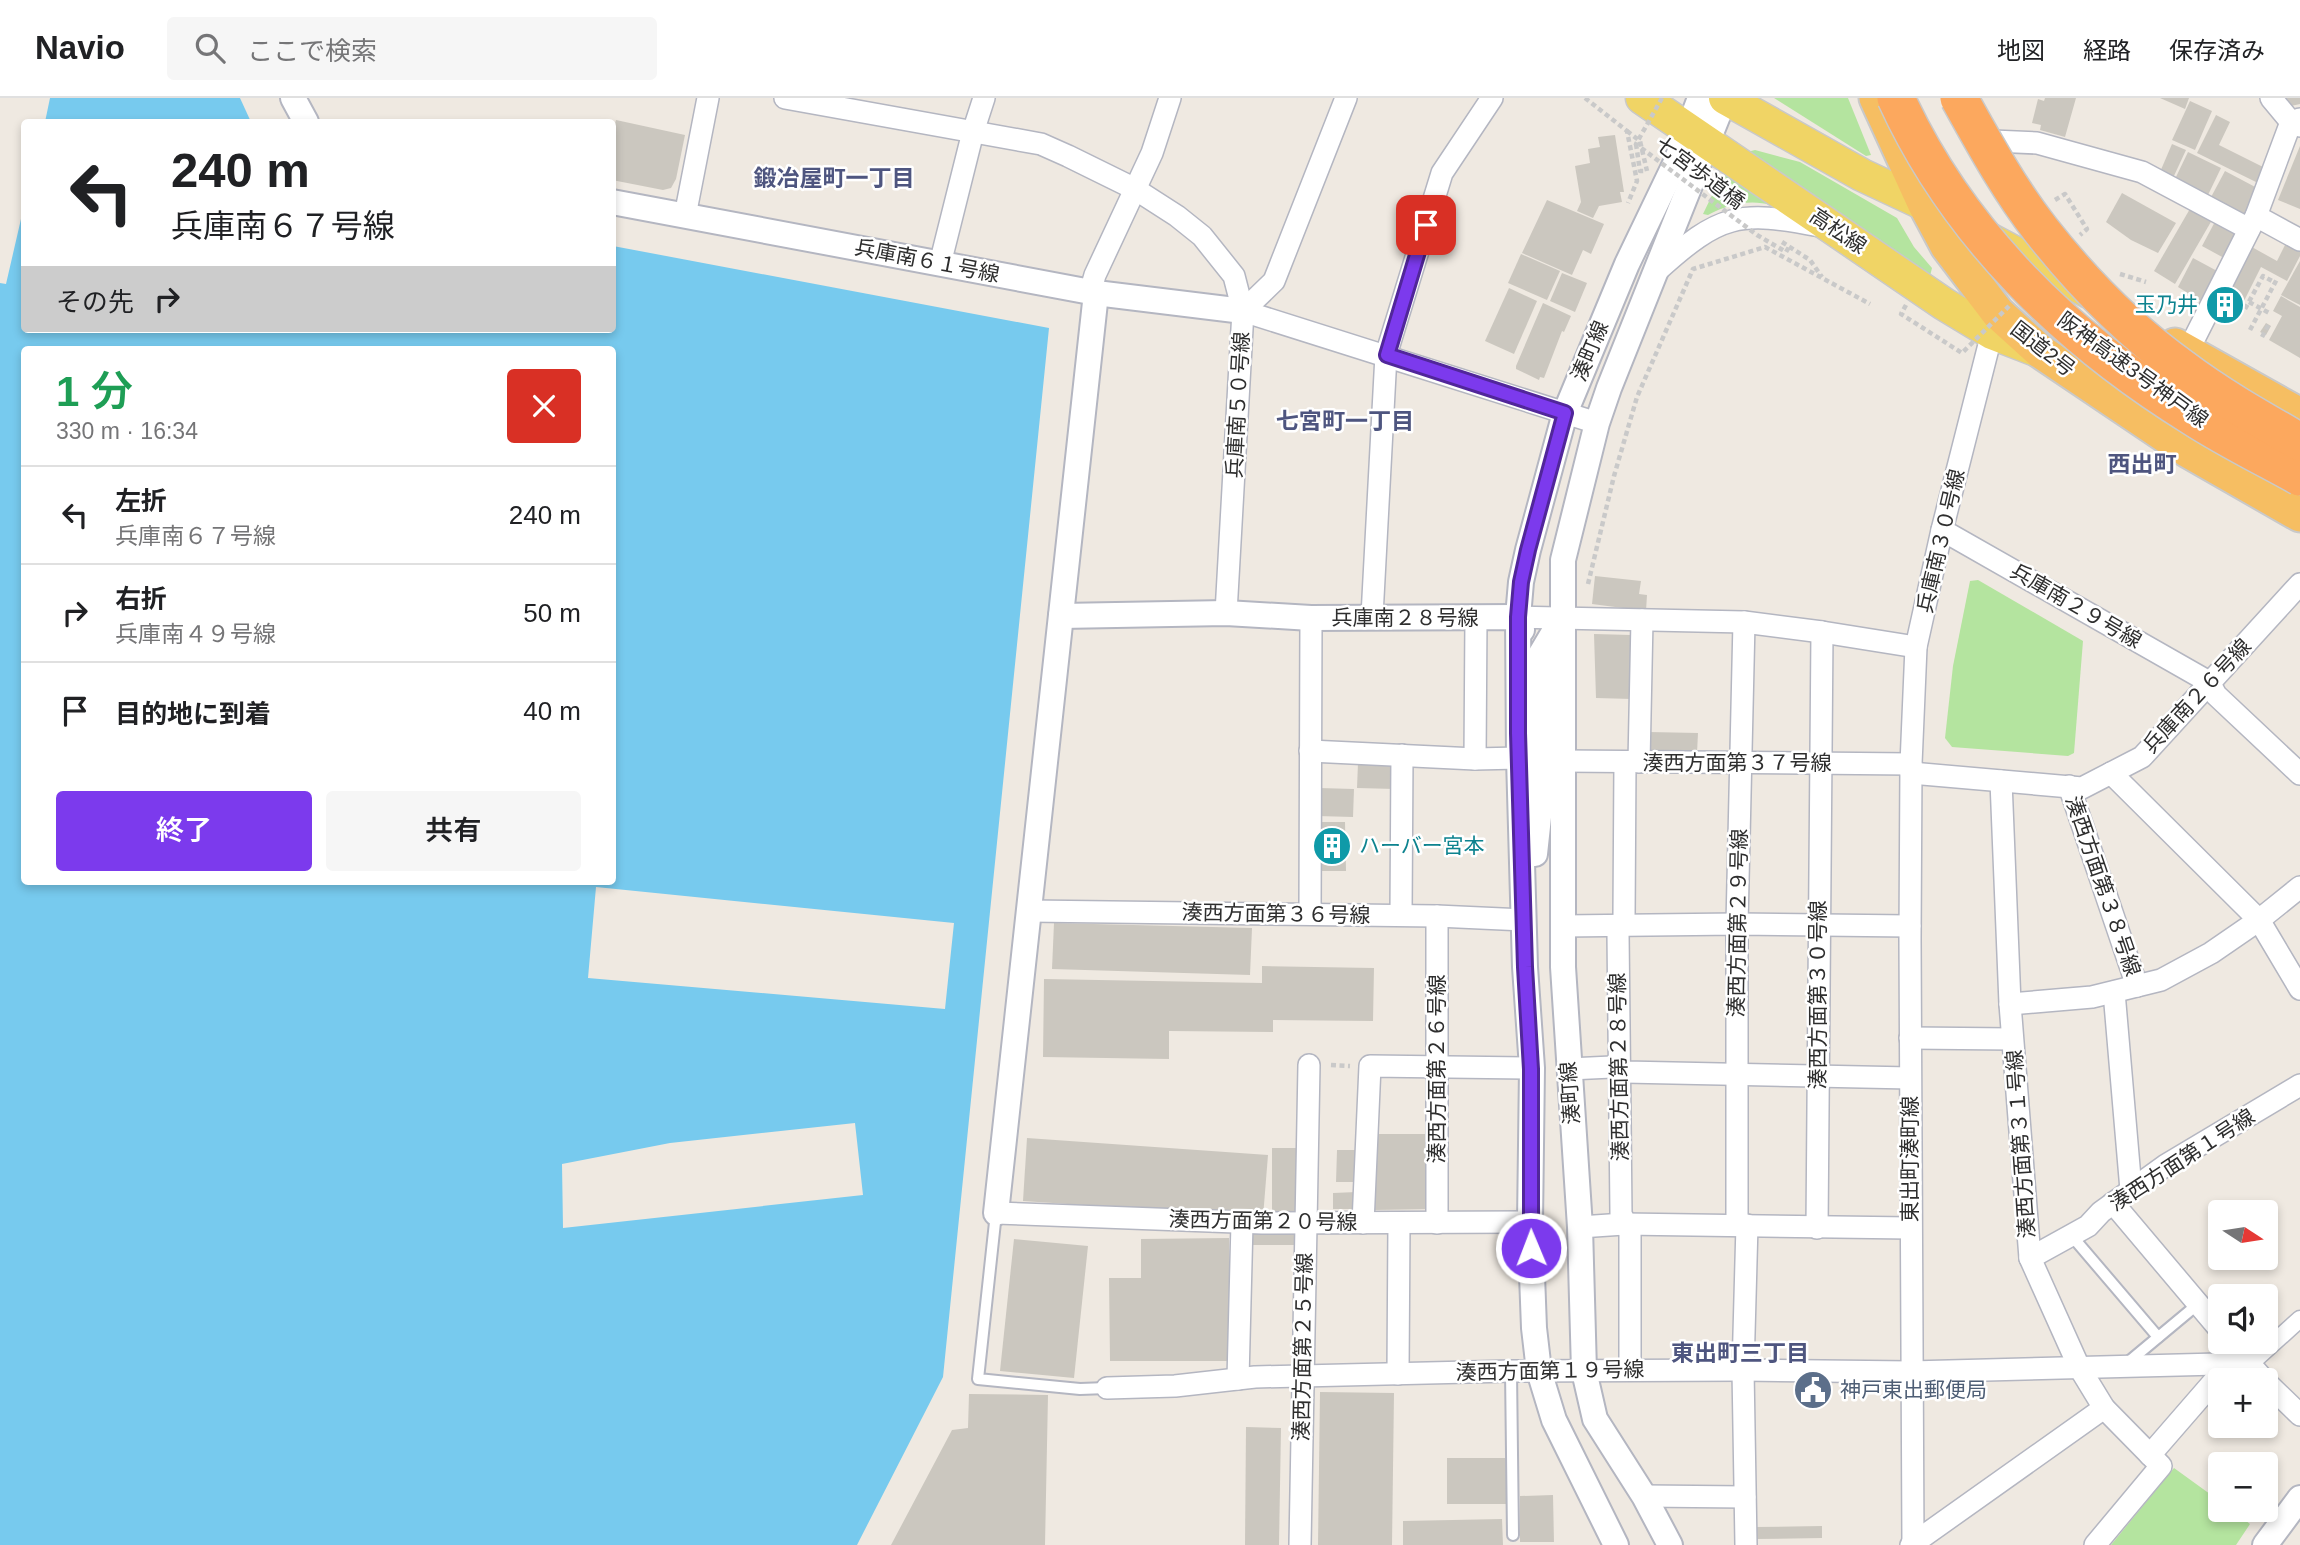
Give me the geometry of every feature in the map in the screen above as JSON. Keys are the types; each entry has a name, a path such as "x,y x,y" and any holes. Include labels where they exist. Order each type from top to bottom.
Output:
{"highway":[{"name":"国道2号","path":"1876,98 1924,203 1947,246 1995,323 2188,451 2300,515"},
{"name":"阪神高速3号神戸線","path":"1896,98 1937,175 1968,219 2001,260 2037,297 2081,338 2193,417 2300,477"},
{"name":"阪神高速3号神戸線","path":"1959,98 1996,164 2040,229 2084,281 2130,326 2180,368 2231,402 2300,442"},
{"path":"1973,98 2019,193 2071,260 2127,312 2187,353 2300,415"}],"main road":[{"name":"高松線","path":"1642,98 1944,304 1995,323"},
{"path":"1725,98 1862,176 1924,203 2127,312"}],"street":[{"path":"293,98 304,119"},
{"path":"685,216 708,98"},
{"path":"785,98 862,104 973,132 1041,144 1135,189 1202,236 1234,276 1243,311 1597,423"},
{"path":"940,264 984,98"},
{"path":"996,1213 1096,293 1093,282 1152,153 1170,98"},
{"name":"兵庫南５０号線","path":"1226,613 1243,311 1274,281 1346,98"},
{"path":"1372,616 1387,355 1442,173 1492,98"},
{"name":"湊町線","path":"1670,1545 1644,1496 1595,1419 1584,1371 1580,1227 1563,926 1563,560 1597,423 1658,270 1698,135 1700,98"},
{"name":"湊町線","path":"1616,1545 1554,1420 1539,1371 1534,1328 1531,1069 1519,758 1518,617 1521,582 1528,550 1565,413 1627,264 1675,164 1725,98"},
{"path":"2187,353 2252,222 2297,122 2271,98"},
{"path":"1993,141 2037,143 2142,172 2252,222 2300,240"},
{"name":"兵庫南６１号線","path":"616,203 1096,293 1243,311"},
{"path":"1658,270 1692,240 1724,222 1754,216 1832,228"},
{"name":"兵庫南３０号線","path":"1911,769 1916,647 1942,530 1995,323"},
{"name":"兵庫南２９号線","path":"1942,530 2209,682"},
{"name":"兵庫南２６号線","path":"1911,769 2082,788 2142,757 2300,584"},
{"name":"兵庫南２８号線","path":"1060,616 1226,613 1311,618 1518,617 1744,622 1916,647"},
{"name":"湊町線","path":"1518,617 1528,657 1543,1068 1545,1328 1539,1371"},
{"path":"1310,914 1311,618"},
{"path":"1475,759 1476,618"},
{"name":"湊町線","path":"1535,855 1543,780 1539,657 1562,618"},
{"name":"湊西方面第２８号線","path":"1630,1370 1630,1233 1621,1214 1618,932 1624,919 1642,620"},
{"name":"湊西方面第２９号線","path":"1744,622 1737,924 1737,1076 1742,1225 1746,1545"},
{"name":"湊西方面第３０号線","path":"1817,1228 1822,632"},
{"path":"2209,682 2216,695 2300,774"},
{"path":"1310,751 1475,759 1519,758"},
{"path":"1401,915 1402,755"},
{"name":"湊西方面第３７号線","path":"1562,761 1819,763 1911,769"},
{"name":"東出町湊町線","path":"1911,769 1912,1545"},
{"path":"2110,773 2259,920 2300,989"},
{"name":"湊西方面第３１号線","path":"2001,781 2012,1039 2030,1258 2079,1367 2104,1408 2156,1461"},
{"name":"湊西方面第３８号線","path":"2068,786 2137,986"},
{"path":"2010,1004 2092,997 2161,980 2211,953 2300,887"},
{"name":"湊西方面第３６号線","path":"1029,911 1401,915 1524,920"},
{"name":"湊西方面第２６号線","path":"1437,916 1437,1223"},
{"path":"1563,926 1910,926"},
{"path":"2114,992 2131,1190"},
{"path":"1910,1038 2012,1039"},
{"name":"湊西方面第２５号線","path":"1300,1545 1301,1376 1309,1065"},
{"path":"1363,1223 1370,1066 1531,1069"},
{"path":"1569,1069 1612,1067 1625,1072 1910,1079"},
{"name":"湊西方面第１号線","path":"2030,1258 2088,1226 2113,1203 2166,1165 2300,1085"},
{"path":"2113,1203 2208,1316"},
{"name":"湊西方面第２０号線","path":"996,1213 1242,1223 1531,1222"},
{"path":"1238,1379 1242,1223"},
{"path":"1398,1374 1399,1223"},
{"path":"1580,1227 1624,1224 1910,1228"},
{"path":"2095,1545 2156,1461 2239,1364 2300,1320"},
{"path":"2235,1354 2239,1364 2245,1368"},
{"name":"湊西方面第１９号線","path":"1107,1388 1175,1386 1301,1376 1511,1371 1910,1372 2239,1364"},
{"path":"2278,1393 2300,1415"},
{"path":"1912,1545 2104,1408"},
{"path":"1644,1496 1745,1497"},
{"path":"2265,1545 2300,1498"}],"lane":[{"name":"湊西方面第１９号線","path":"996,1213 978,1380 1080,1389 1107,1388"},
{"path":"2071,1235 2158,1337"},
{"path":"2124,1366 2197,1304"},
{"path":"1511,1371 1513,1535"}],"path":[{"path":"1585,98 1640,141 1647,171 1640,172 1636,144"},
{"name":"七宮歩道橋","path":"1662,98 1636,144 1757,235 1786,252 1789,247 1810,260 1823,278"},
{"path":"1626,206 1637,181 1627,131"},
{"path":"1588,583 1637,397 1693,269 1765,247 1870,304"},
{"path":"2245,309 2263,276 2276,280 2250,330"},
{"path":"1895,298 1915,311"},
{"path":"2249,302 2271,314"},
{"path":"2262,337 2269,324"},
{"path":"1953,337 1959,345 1962,357"},
{"path":"1309,1065 1370,1066"}],"green space":[{"path":"1774,98 1848,98 1871,155 1866,156"},
{"path":"1755,150 1800,162 1897,218 1914,247 1932,268 1930,276 1747,152"},
{"path":"1728,170 1772,205 1755,202 1739,204 1708,215 1703,214"},
{"path":"1978,580 2083,641 2074,753 2068,756 1952,747 1945,738 1953,666 1970,581"},
{"path":"2174,1468 2208,1493 2208,1522 2250,1524 2236,1545 2111,1545"}],"water":[{"path":"50,98 240,98 250,119 46,119"},
{"path":"21,219 21,333 616,333 616,247 1049,328 943,1377 857,1545 0,1545 0,283 6,284","holes":["596,887 954,923 945,1009 588,978","855,1123 863,1195 563,1228 562,1164 670,1143"]}],"building":[{"path":"2045,98 2076,98 2065,137 2040,130 2041,125 2032,123 2038,99 2044,101"},
{"path":"2160,98 2189,98 2185,109"},
{"path":"2284,98 2300,98 2300,104 2291,106"},
{"path":"2190,101 2212,111 2195,150 2172,140"},
{"path":"2216,115 2230,122 2219,145 2265,168 2258,183 2197,153"},
{"path":"616,120 685,135 676,179 671,188 663,190 616,181"},
{"path":"1615,135 1624,192 1620,192 1622,202 1599,206 1593,218 1577,211 1581,202 1575,166 1590,163 1588,149 1600,147 1598,137"},
{"path":"2172,144 2186,150 2173,178 2160,172"},
{"path":"2300,146 2300,209 2278,200"},
{"path":"2188,152 2221,168 2208,195 2175,179"},
{"path":"2225,171 2259,189 2247,213 2242,215 2210,199"},
{"path":"2122,193 2176,223 2158,253 2131,240 2106,222"},
{"path":"1547,200 1604,224 1591,254 1583,250 1572,275 1522,253"},
{"path":"2191,207 2212,220 2175,284 2154,271"},
{"path":"2217,218 2239,229 2224,258 2202,246"},
{"path":"2288,239 2300,245 2300,256 2287,281 2261,267 2240,309 2222,300 2250,246 2277,261"},
{"path":"1521,254 1560,271 1547,300 1508,283"},
{"path":"2193,258 2219,272 2204,303 2178,287"},
{"path":"2300,261 2300,305 2281,295"},
{"path":"1562,273 1587,283 1575,312 1550,301"},
{"path":"1509,288 1537,301 1514,354 1485,341"},
{"path":"2281,296 2300,307 2300,358 2269,340 2282,316 2273,311"},
{"path":"1543,303 1571,316 1564,332 1562,331 1544,378 1540,377 1539,380 1516,369 1516,366"},
{"path":"2266,323 2271,326 2266,335 2260,332"},
{"path":"1595,576 1641,581 1639,594 1647,595 1646,611 1592,604"},
{"path":"1594,634 1631,635 1632,699 1596,698"},
{"path":"1649,732 1698,733 1697,753 1649,752"},
{"path":"1358,763 1396,765 1395,789 1357,788"},
{"path":"1319,788 1354,789 1353,817 1317,816"},
{"name":"ハーバー宮本","path":"1318,822 1345,822 1346,871 1318,871"},
{"path":"1054,923 1252,928 1250,975 1052,969"},
{"path":"1262,966 1374,968 1373,1021 1273,1020 1273,1032 1169,1031 1169,1059 1043,1057 1044,979 1262,983"},
{"path":"1374,1134 1433,1134 1433,1209 1374,1210"},
{"path":"1027,1138 1268,1155 1263,1217 1023,1201"},
{"path":"1272,1148 1300,1148 1299,1213 1272,1213"},
{"path":"1337,1150 1357,1150 1356,1182 1336,1182"},
{"path":"1357,1192 1357,1209 1333,1209 1333,1193"},
{"path":"1252,1232 1296,1232 1296,1245 1252,1245"},
{"path":"1229,1238 1230,1361 1110,1361 1109,1278 1141,1278 1141,1239"},
{"path":"1014,1239 1088,1246 1074,1378 1000,1371"},
{"path":"1320,1392 1394,1393 1392,1545 1318,1545"},
{"path":"969,1394 1048,1395 1045,1545 891,1545 952,1430 968,1428"},
{"path":"1246,1427 1281,1428 1279,1545 1245,1545"},
{"path":"1447,1458 1508,1458 1508,1504 1447,1504"},
{"path":"1553,1495 1554,1542 1520,1542 1520,1496"},
{"path":"1502,1519 1503,1545 1403,1545 1403,1521"},
{"path":"1822,1526 1822,1538 1755,1539 1755,1527"}],"place":[{"name":"玉乃井","path":"2225,305"},
{"name":"ハーバー宮本","path":"1332,846"},
{"name":"神戸東出郵便局","path":"1813,1390"}],"district":[{"name":"鍛冶屋町一丁目","path":"834,178"},
{"name":"七宮町一丁目","path":"1345,421"},
{"name":"西出町","path":"2142,464"},
{"name":"東出町三丁目","path":"1740,1353"}],"route":[{"path":"1426,225 1387,355 1565,413 1528,550 1521,582 1518,617 1518,733 1531,1069 1531,1248"}]}
